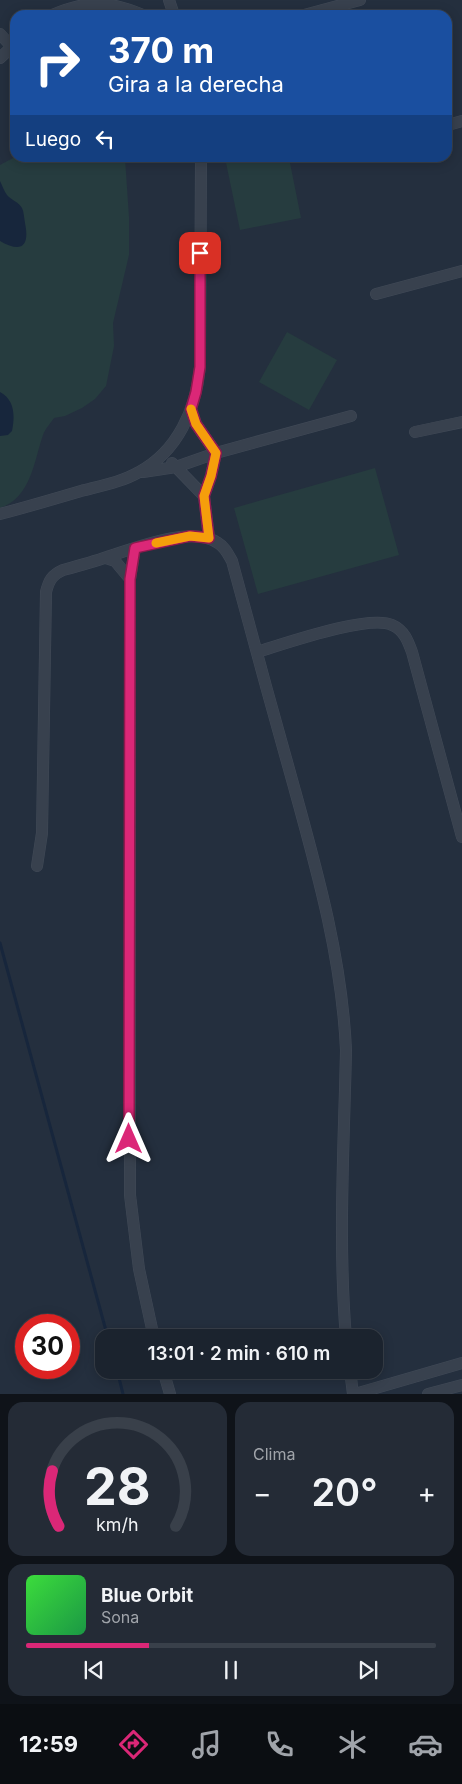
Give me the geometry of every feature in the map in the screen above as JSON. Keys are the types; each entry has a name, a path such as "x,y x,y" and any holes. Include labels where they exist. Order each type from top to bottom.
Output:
{"street":[{"path":"61,10 89,0 113,3 130,10"},
{"path":"323,10 360,0"},
{"path":"0,34 10,42"},
{"path":"0,58 10,49"},
{"path":"138,473 164,454 178,435 191,409 196,392 200,367 201,162"},
{"path":"376,294 462,271"},
{"path":"191,409 196,424 216,453 204,496 209,538"},
{"path":"0,514 138,473 176,467 216,453 351,416"},
{"path":"415,432 462,422"},
{"path":"164,454 204,496"},
{"path":"37,866 42,833 46,602 48,584 52,576 63,570 135,548 190,536 209,538 219,543 226,550 232,561 315,865 332,935 342,996 346,1050 341,1267 345,1329"},
{"path":"135,548 130,579 130,1194 138,1269 152,1329"},
{"path":"106,558 115,561 130,579"},
{"path":"257,652 358,623 380,622 391,624 399,629 406,636 412,652 462,837"},
{"path":"352,1379 354,1394 462,1364"},
{"path":"166,1379 170,1394"},
{"path":"428,1394 462,1384"},
{"path":"460,1394 462,1389"}],"green space":[{"path":"10,160 10,162 125,162 129,217 129,255 113,323 114,346 106,386 95,399 82,408 65,416 54,418 44,433 34,467 25,487 19,496 0,508 0,165"},
{"path":"226,162 290,162 301,218 240,230"},
{"path":"287,332 337,360 309,410 259,382"},
{"path":"375,468 399,555 258,594 234,508"}],"water":[{"path":"0,181 7,195 22,208 26,238 22,246 13,247 0,241"},
{"path":"0,392 9,399 13,409 14,420 12,431 8,435 0,436"}],"waterway":[{"path":"0,943 106,1329"},
{"path":"119,1379 123,1394"}],"slow traffic":[{"path":"156,543 190,536 209,538 204,496 216,453 196,424 191,409"}],"route":[{"path":"129,1139 130,579 135,548 190,536 209,538 204,496 216,453 196,424 191,409 200,367 200,253"}]}
